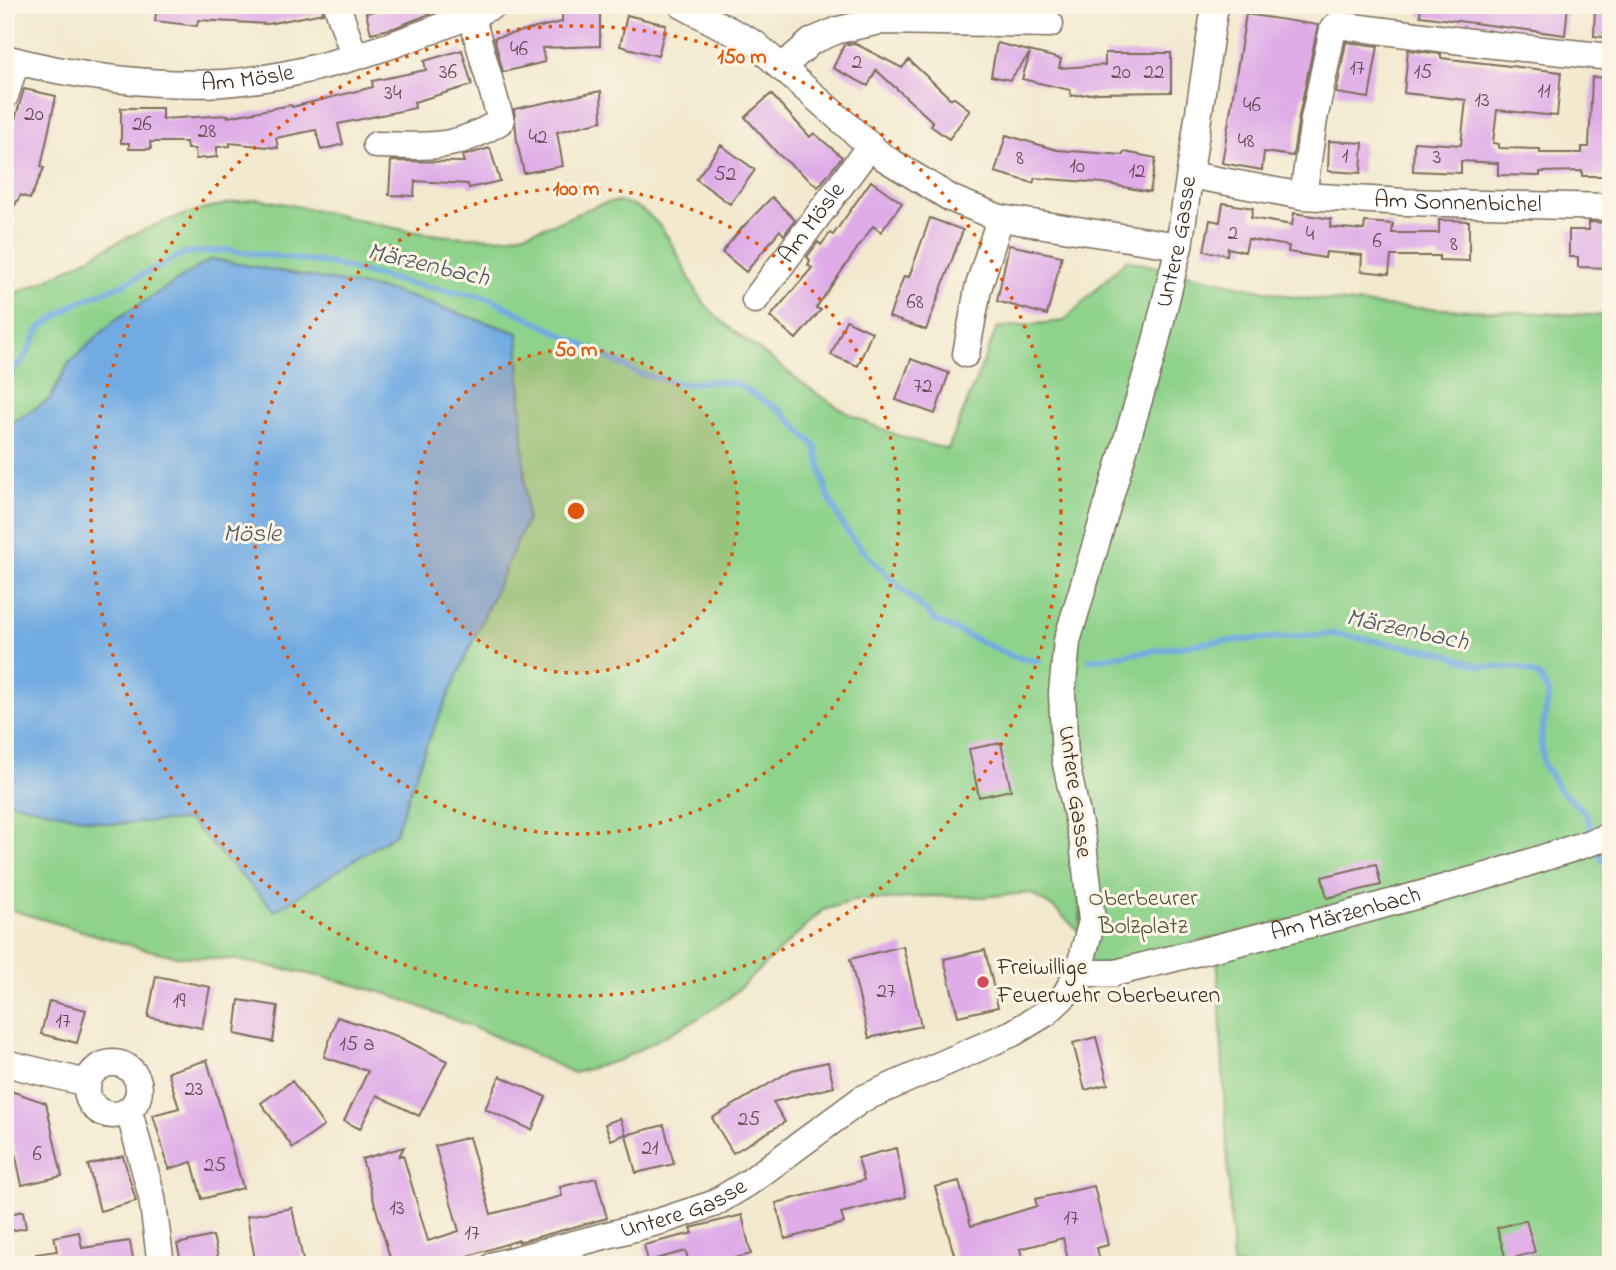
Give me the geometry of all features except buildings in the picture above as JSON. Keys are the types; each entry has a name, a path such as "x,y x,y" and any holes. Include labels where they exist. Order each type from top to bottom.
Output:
{"street":[{"path":"337,5 354,56"},
{"path":"682,5 755,44 883,157 952,199 999,218 1179,246"},
{"name":"Untere Gasse","path":"494,1265 661,1222 713,1204 748,1183 862,1099 1013,1033 1046,1013 1065,995 1078,973 1092,920 1083,843 1065,760 1062,693 1067,641 1154,349 1179,246 1214,5"},
{"name":"Am Mösle","path":"5,96 10,60 134,82 223,83 296,71 354,56 423,34 483,10 500,121 477,135 441,147 376,145"},
{"path":"781,68 812,41 838,30 880,21 1051,24"},
{"path":"1303,196 1314,119 1333,29 1337,25 1611,57"},
{"name":"Am Mösle","path":"755,300 870,146"},
{"name":"Am Sonnenbichel","path":"1190,175 1303,196 1419,203 1611,207"},
{"path":"966,354 978,289 999,218"},
{"name":"Am Märzenbach","path":"1078,973 1115,973 1339,917 1487,876 1611,836"},
{"path":"5,1063 88,1083"},
{"path":"118,1063 133,1071 140,1087 135,1104 129,1111 112,1116 103,1114 90,1101 88,1083 95,1070 102,1065 118,1063"},
{"path":"129,1111 152,1197 161,1265"}],"green space":[{"path":"257,199 416,232 494,238 536,230 597,205 619,202 630,204 642,210 662,229 703,301 731,329 815,392 852,415 915,441 948,449 997,328 1064,321 1126,260 1166,269 1060,642 1084,936 1055,909 1030,893 856,900 823,910 729,998 699,1018 620,1060 574,1073 490,1034 388,994 328,978 238,960 176,956 139,948 5,908 5,801 109,824 189,820 275,911 395,834 426,746 518,333 391,291 211,259 69,363 50,399 5,427 5,296 49,279 152,226 203,209"},
{"name":"Oberbeurer Bolzplatz","path":"1178,272 1293,297 1397,307 1611,316 1611,832 1438,885 1084,969 1069,760 1073,647"},
{"path":"1611,842 1611,1265 1233,1265 1217,951"}],"water":[{"name":"Mösle","path":"211,259 391,291 518,333 527,520 426,746 395,834 275,911 189,820 109,824 5,801 5,427 50,399 69,363 115,320"}],"waterway":[{"name":"Märzenbach","path":"5,381 26,356 40,328 77,303 126,283 185,253 226,250 327,263 407,283 489,298 640,374 682,384 712,381 737,384 781,411 816,447 827,494 845,529 868,556 936,621 1014,657 1039,661"},
{"name":"Märzenbach","path":"1090,660 1212,642 1334,634 1440,652 1480,666 1521,668 1540,677 1549,694 1541,738 1543,764 1560,790 1587,815 1591,832"},
{"name":"Märzenbach","path":"1598,853 1602,861 1611,858"}],"place":[{"name":"Freiwillige Feuerwehr Oberbeuren","path":"983,982"}]}
